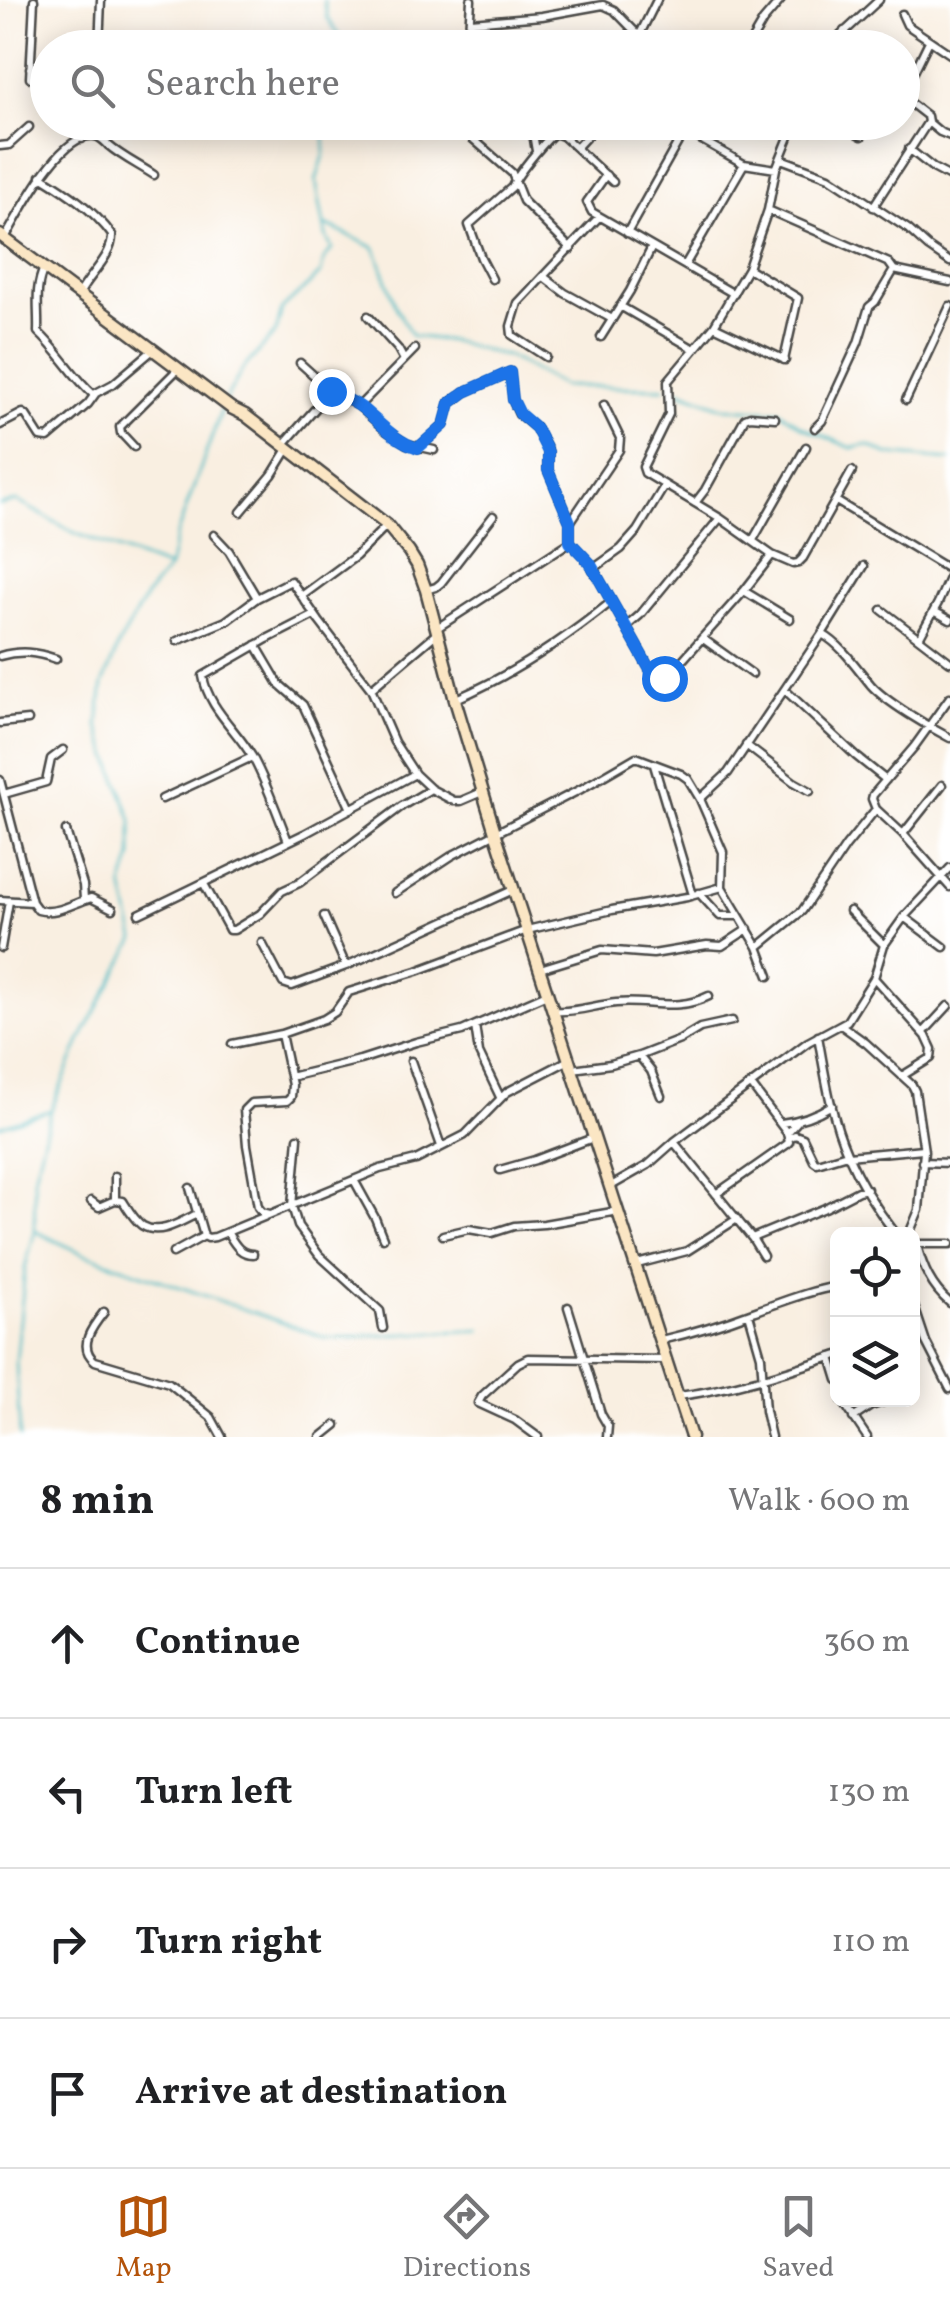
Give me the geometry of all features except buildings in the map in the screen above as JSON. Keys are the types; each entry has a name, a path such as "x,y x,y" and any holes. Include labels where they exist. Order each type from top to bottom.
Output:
{"main road":[{"path":"2,236 286,446 387,525 409,552 426,590 495,832 691,1437"}],"street":[{"path":"32,30 34,0"},
{"path":"100,30 102,0"},
{"path":"470,30 471,0"},
{"path":"642,30 657,0"},
{"path":"758,30 781,0"},
{"path":"845,30 880,0"},
{"path":"471,22 542,16 603,5 636,30"},
{"path":"902,14 913,30"},
{"path":"920,35 950,54"},
{"path":"920,57 929,42"},
{"path":"920,111 928,122 950,136"},
{"path":"920,133 928,122"},
{"path":"0,146 9,146 29,128"},
{"path":"2,236 41,176 80,140"},
{"path":"102,140 154,175"},
{"path":"474,140 502,163 515,179 523,201 571,249"},
{"path":"534,140 536,152"},
{"path":"492,279 468,225 502,199 549,140"},
{"path":"567,140 613,182"},
{"path":"576,148 583,140"},
{"path":"626,233 679,140"},
{"path":"702,140 744,164 776,169"},
{"path":"788,140 748,268 714,326 668,381 668,414 643,462 645,473 772,555 793,564 804,558 852,471"},
{"path":"873,207 915,140"},
{"path":"909,149 950,177"},
{"path":"781,158 829,177 950,262"},
{"path":"685,265 744,164"},
{"path":"606,175 587,202 588,207 734,294"},
{"path":"41,176 74,197 112,235 110,249 79,294"},
{"path":"768,210 889,263 894,270 950,282"},
{"path":"546,356 512,335 510,326 518,304 599,217"},
{"path":"601,336 652,247"},
{"path":"44,268 36,291 38,332 94,395"},
{"path":"714,326 786,360 798,298 748,268"},
{"path":"815,428 822,421 858,344 869,307 876,302 894,270"},
{"path":"544,277 612,319"},
{"path":"620,306 694,349"},
{"path":"906,400 950,306"},
{"path":"368,316 404,360"},
{"path":"359,406 416,349"},
{"path":"0,426 23,413 40,437 48,438 94,395 152,350"},
{"path":"300,364 331,391 359,406 407,444 434,450"},
{"path":"134,447 121,433 120,426 178,369"},
{"path":"418,448 444,425 450,403 510,372 513,400 520,414 536,428 548,452 548,470 570,522 570,542 593,568 658,679 671,673 772,555"},
{"path":"240,512 272,475 286,446 331,391"},
{"path":"570,522 619,450 620,438 604,405"},
{"path":"695,503 745,418 775,418"},
{"path":"753,540 806,446"},
{"path":"593,568 621,549 637,532 665,486"},
{"path":"836,501 950,573 919,638"},
{"path":"426,590 441,583 493,516"},
{"path":"626,628 720,518"},
{"path":"302,595 356,556 387,525"},
{"path":"214,534 257,598"},
{"path":"371,689 437,631 570,542"},
{"path":"700,799 724,778 864,566"},
{"path":"178,641 226,621 288,581 294,583 371,689 394,742 415,774 431,789 454,801 484,792"},
{"path":"744,591 790,619"},
{"path":"455,700 569,636 611,602"},
{"path":"882,610 950,662"},
{"path":"934,611 950,620"},
{"path":"288,840 252,757 214,705 203,676 314,615"},
{"path":"822,634 832,640 874,688 950,738"},
{"path":"702,638 752,674"},
{"path":"256,645 279,684 303,706 352,809"},
{"path":"0,656 38,652 56,659"},
{"path":"785,690 886,780"},
{"path":"950,697 872,799 876,809 950,888"},
{"path":"0,724 28,720"},
{"path":"746,745 810,791"},
{"path":"4,794 46,782 51,759 62,750"},
{"path":"162,798 252,757"},
{"path":"395,893 452,856 636,757 688,779 723,852 722,886 758,947 769,976"},
{"path":"653,764 696,894 720,916 738,916"},
{"path":"139,914 415,774"},
{"path":"0,780 32,902 38,910 67,908 84,900 97,900 113,909"},
{"path":"903,834 942,784"},
{"path":"204,884 229,930 234,930 260,914 282,891 299,883 431,789"},
{"path":"758,947 802,911 876,809"},
{"path":"66,830 84,900"},
{"path":"611,1186 638,1172 818,1036 847,1021 874,978 884,946 904,917 950,868"},
{"path":"232,1044 281,1034 330,1016 349,992 527,930 722,886"},
{"path":"262,943 288,986 292,986 346,966 514,890"},
{"path":"2,948 5,900 32,902"},
{"path":"850,910 884,946"},
{"path":"324,916 346,966"},
{"path":"904,917 944,947"},
{"path":"539,969 602,950 653,954 722,946 748,928"},
{"path":"874,978 924,1032 932,1049 931,1058 902,1076"},
{"path":"290,1077 475,1026 547,994"},
{"path":"552,1011 619,1002 668,1006 708,996"},
{"path":"924,1032 948,1006"},
{"path":"174,1253 204,1236 227,1232 380,1169 416,1160 471,1130 500,1097 570,1065 611,1064 680,1040 700,1028 732,1021"},
{"path":"841,1025 866,1042 914,1091 923,1148 919,1210 913,1227"},
{"path":"475,1026 479,1053 500,1097"},
{"path":"271,1215 258,1207 244,1110 251,1103 289,1100 292,1094 281,1034"},
{"path":"818,1036 832,1104 848,1155 891,1227"},
{"path":"639,1056 661,1096"},
{"path":"411,1061 441,1146"},
{"path":"751,1084 788,1135 803,1138 817,1163 848,1155 923,1148"},
{"path":"780,1124 798,1122 832,1104"},
{"path":"716,1194 786,1145 798,1122"},
{"path":"298,1138 292,1206 298,1226 313,1248 380,1311 383,1328"},
{"path":"500,1170 594,1138"},
{"path":"674,1142 764,1256"},
{"path":"922,1162 950,1163"},
{"path":"115,1176 115,1200"},
{"path":"354,1180 383,1238"},
{"path":"190,1188 204,1236"},
{"path":"752,1238 867,1189"},
{"path":"91,1200 99,1207 122,1201 141,1225 152,1229 175,1225 197,1214"},
{"path":"443,1235 469,1229 496,1232 619,1211"},
{"path":"636,1264 687,1251 736,1219"},
{"path":"227,1232 238,1249 252,1254"},
{"path":"920,1244 950,1244"},
{"path":"920,1256 932,1284 950,1303"},
{"path":"662,1340 830,1288"},
{"path":"568,1306 608,1426 607,1437"},
{"path":"104,1312 89,1335 85,1348 88,1355 95,1361 169,1382 211,1417 222,1437"},
{"path":"749,1314 760,1348 771,1437"},
{"path":"918,1317 950,1389"},
{"path":"678,1396 716,1391 830,1357"},
{"path":"538,1437 515,1420 478,1403 518,1362 528,1358 668,1360"},
{"path":"847,1407 867,1437"},
{"path":"854,1418 871,1407"},
{"path":"321,1437 336,1425"}],"waterway":[{"path":"324,0 327,17 335,30"},
{"path":"226,399 242,370 276,332 282,309 321,273 324,259 332,249 316,181 325,152 324,140"},
{"path":"326,225 375,248 397,309 412,336 451,341 509,357 563,386 664,388"},
{"path":"672,388 726,408 780,411 803,427 852,448 868,445 887,454 950,460"},
{"path":"20,1437 16,1362 25,1268 35,1231 34,1177 51,1110 81,1039 135,939 123,886 132,857 132,820 98,726 103,684 119,644 146,596 169,568 176,536 223,406"},
{"path":"0,505 17,501 75,533 168,568"},
{"path":"0,1126 51,1110"},
{"path":"37,1232 82,1253 327,1338 481,1330"}],"route":[{"path":"331,391 418,448 444,425 450,403 510,372 513,400 520,414 536,428 548,452 548,470 570,522 570,542 590,563 653,675 664,678"}]}
